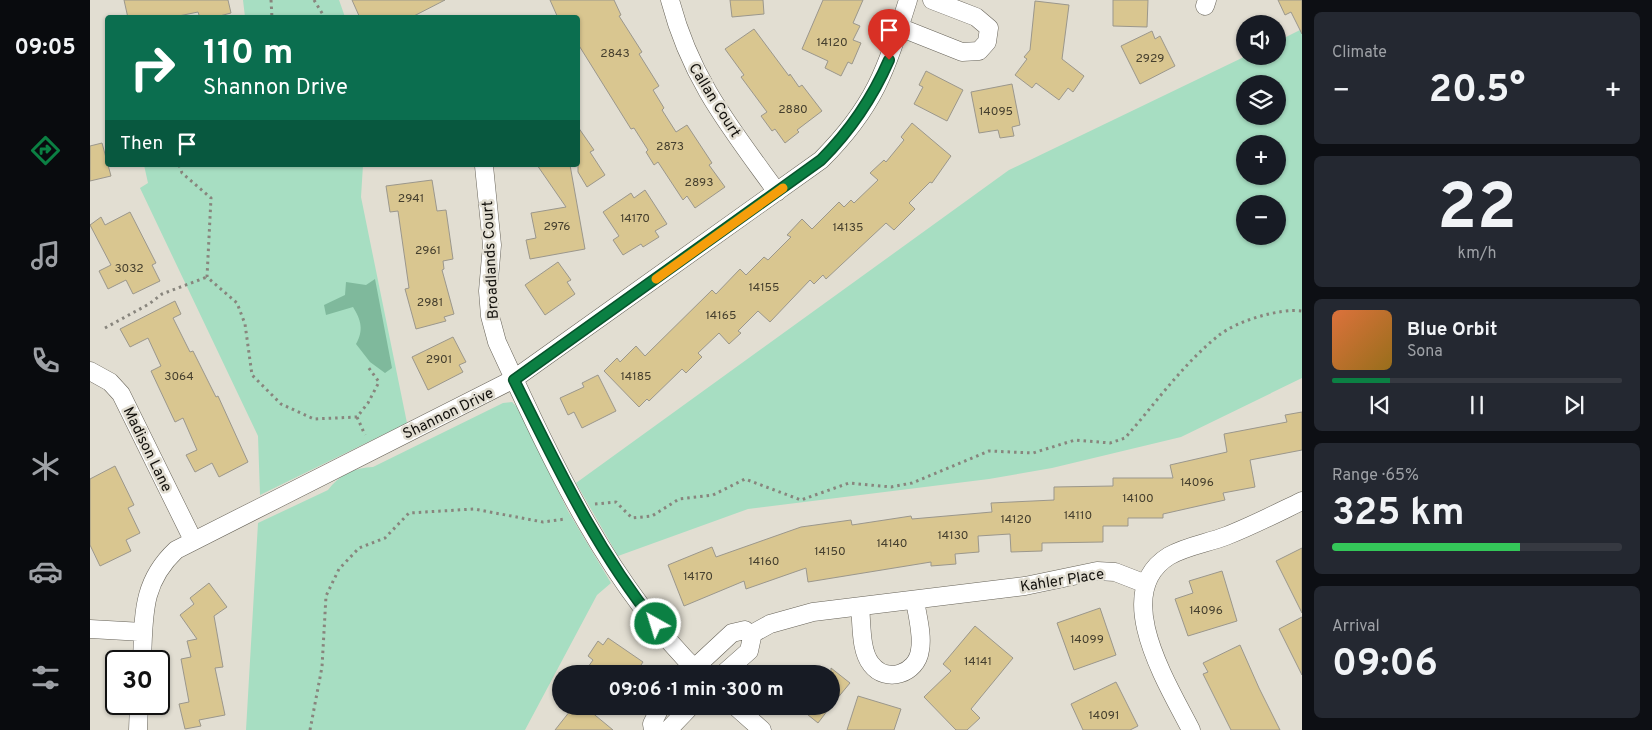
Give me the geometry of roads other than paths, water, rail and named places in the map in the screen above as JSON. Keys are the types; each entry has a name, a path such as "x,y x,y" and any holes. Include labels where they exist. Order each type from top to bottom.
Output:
{"street":[{"name":"Callan Court","path":"670,0 677,27 691,62 709,96 777,192"},
{"name":"Shannon Drive","path":"142,650 146,596 153,578 162,563 176,550 192,540 514,380 821,160 844,137 864,111 889,60 908,0"},
{"path":"899,27 962,52 979,51 987,42 989,28 976,17 932,0"},
{"name":"Broadlands Court","path":"484,167 492,245 488,291 490,316 497,342 579,511 637,600 688,665"},
{"name":"Madison Lane","path":"90,371 110,382 121,394 192,540"},
{"path":"1191,730 1158,660 1142,617 1142,600 1146,584 1155,568 1168,556 1234,533 1302,501"},
{"name":"Kahler Place","path":"701,665 732,633 745,630 750,634 791,617 1025,586 1097,571 1115,572 1146,584"},
{"path":"860,607 866,655 871,664 887,674 896,675 906,672 919,658 921,648 915,600"},
{"path":"90,629 143,632"},
{"path":"733,665 749,650 752,644 750,634"},
{"path":"138,730 139,715"},
{"path":"653,730 652,724 656,715"},
{"path":"668,730 682,715"},
{"path":"745,715 762,730"}]}
